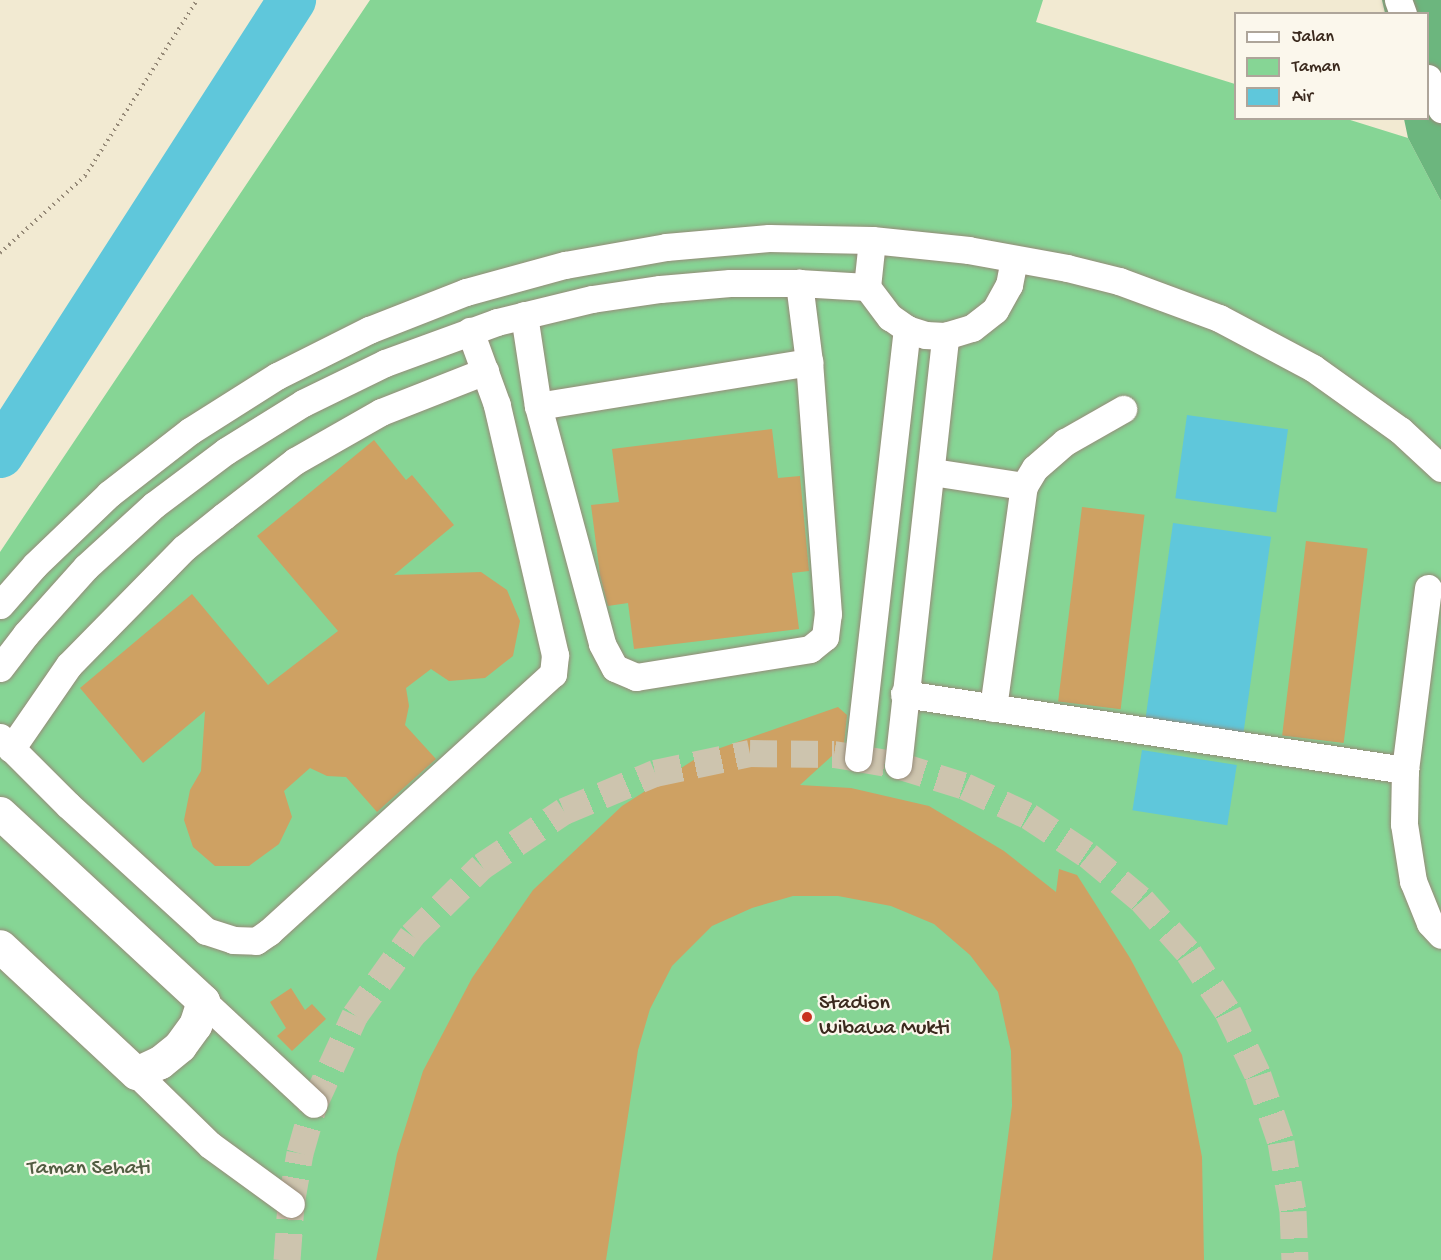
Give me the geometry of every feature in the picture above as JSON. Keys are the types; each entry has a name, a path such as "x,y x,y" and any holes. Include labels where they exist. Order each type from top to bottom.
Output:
{"main road":[{"path":"0,813 202,1001 195,1025 180,1046 160,1062 136,1072 0,946"}],"street":[{"path":"1429,80 1441,109"},
{"path":"0,605 34,565 109,494 190,431 277,376 369,330 477,289 565,265 655,249 769,238 872,240 958,249 1119,281 1219,318 1267,341 1331,380 1400,430 1441,468"},
{"path":"872,240 867,287 890,317 907,329 926,335 945,336 972,328 995,310 1009,285 1014,259"},
{"path":"0,669 26,634 86,567 154,505 226,451 313,398 384,363 470,331 592,299 660,289 730,283 799,283 867,287"},
{"path":"524,315 538,406 602,644 615,668 636,677 810,649 825,637 828,614 809,362 799,283"},
{"path":"858,758 907,329"},
{"path":"470,331 497,405 553,645 553,674 269,932 256,941 232,940 206,931 5,743 69,665 184,549 224,516 296,461 381,411 484,371"},
{"path":"898,765 904,694 932,472 945,336"},
{"path":"538,406 809,362"},
{"path":"993,708 1024,486 1035,468 1065,442 1123,408"},
{"path":"932,472 1024,486"},
{"path":"1428,588 1405,770 1404,824 1413,881 1430,923 1441,936"},
{"path":"904,694 1405,770"},
{"path":"202,1001 314,1104"},
{"path":"136,1072 210,1144 291,1204"}],"path":[{"path":"0,253 85,176 197,0"}],"green space":[{"name":"Taman Sehati","path":"370,0 1043,0 1036,22 1234,84 1234,120 1350,120 1408,138 1441,201 1441,1260 0,1260 0,552"},
{"path":"1382,0 1441,0 1441,201 1408,138 1404,120 1429,120 1429,12 1385,12"}],"water":[{"path":"1187,415 1288,429 1276,512 1175,498"},
{"path":"1173,523 1271,537 1243,734 1145,720"},
{"path":"1142,750 1237,765 1227,825 1132,810"}],"building":[{"path":"772,429 778,478 800,476 809,571 792,573 799,629 634,649 628,603 608,606 600,575 591,505 619,502 612,449"},
{"path":"374,440 406,480 412,475 454,525 394,575 481,572 507,590 520,621 513,656 485,678 449,681 431,669 406,688 409,706 405,725 436,759 377,812 346,777 327,776 310,768 284,791 292,817 279,844 249,866 215,866 193,847 184,820 190,790 201,771 205,711 143,763 80,688 192,594 268,685 338,631 257,536"},
{"path":"1082,507 1145,515 1121,709 1058,702"},
{"path":"1306,541 1368,549 1344,743 1282,736"},
{"name":"Stadion Wibawa Mukti","path":"838,707 847,715 844,745 800,785 851,788 929,806 1004,851 1056,892 1059,869 1077,875 1130,958 1182,1055 1202,1157 1204,1260 992,1260 1012,1106 1011,1051 998,992 970,955 934,924 891,906 838,896 793,896 752,908 712,926 672,966 650,1009 638,1050 606,1260 376,1260 397,1154 423,1071 472,978 533,890 622,806 703,754"},
{"path":"291,988 305,1010 312,1004 326,1019 292,1051 277,1036 286,1028 270,1002"}],"waterway":[{"path":"0,454 292,0"}],"tunnel":[{"path":"287,1260 291,1204 300,1153 314,1104 355,1015 412,935 482,866 564,811 655,773 750,753 834,754 898,765 965,786 1029,816 1088,855 1142,900 1189,953 1228,1012 1258,1075 1281,1142 1293,1211 1295,1260"}],"place":[{"name":"Stadion Wibawa Mukti","path":"807,1017"}]}
